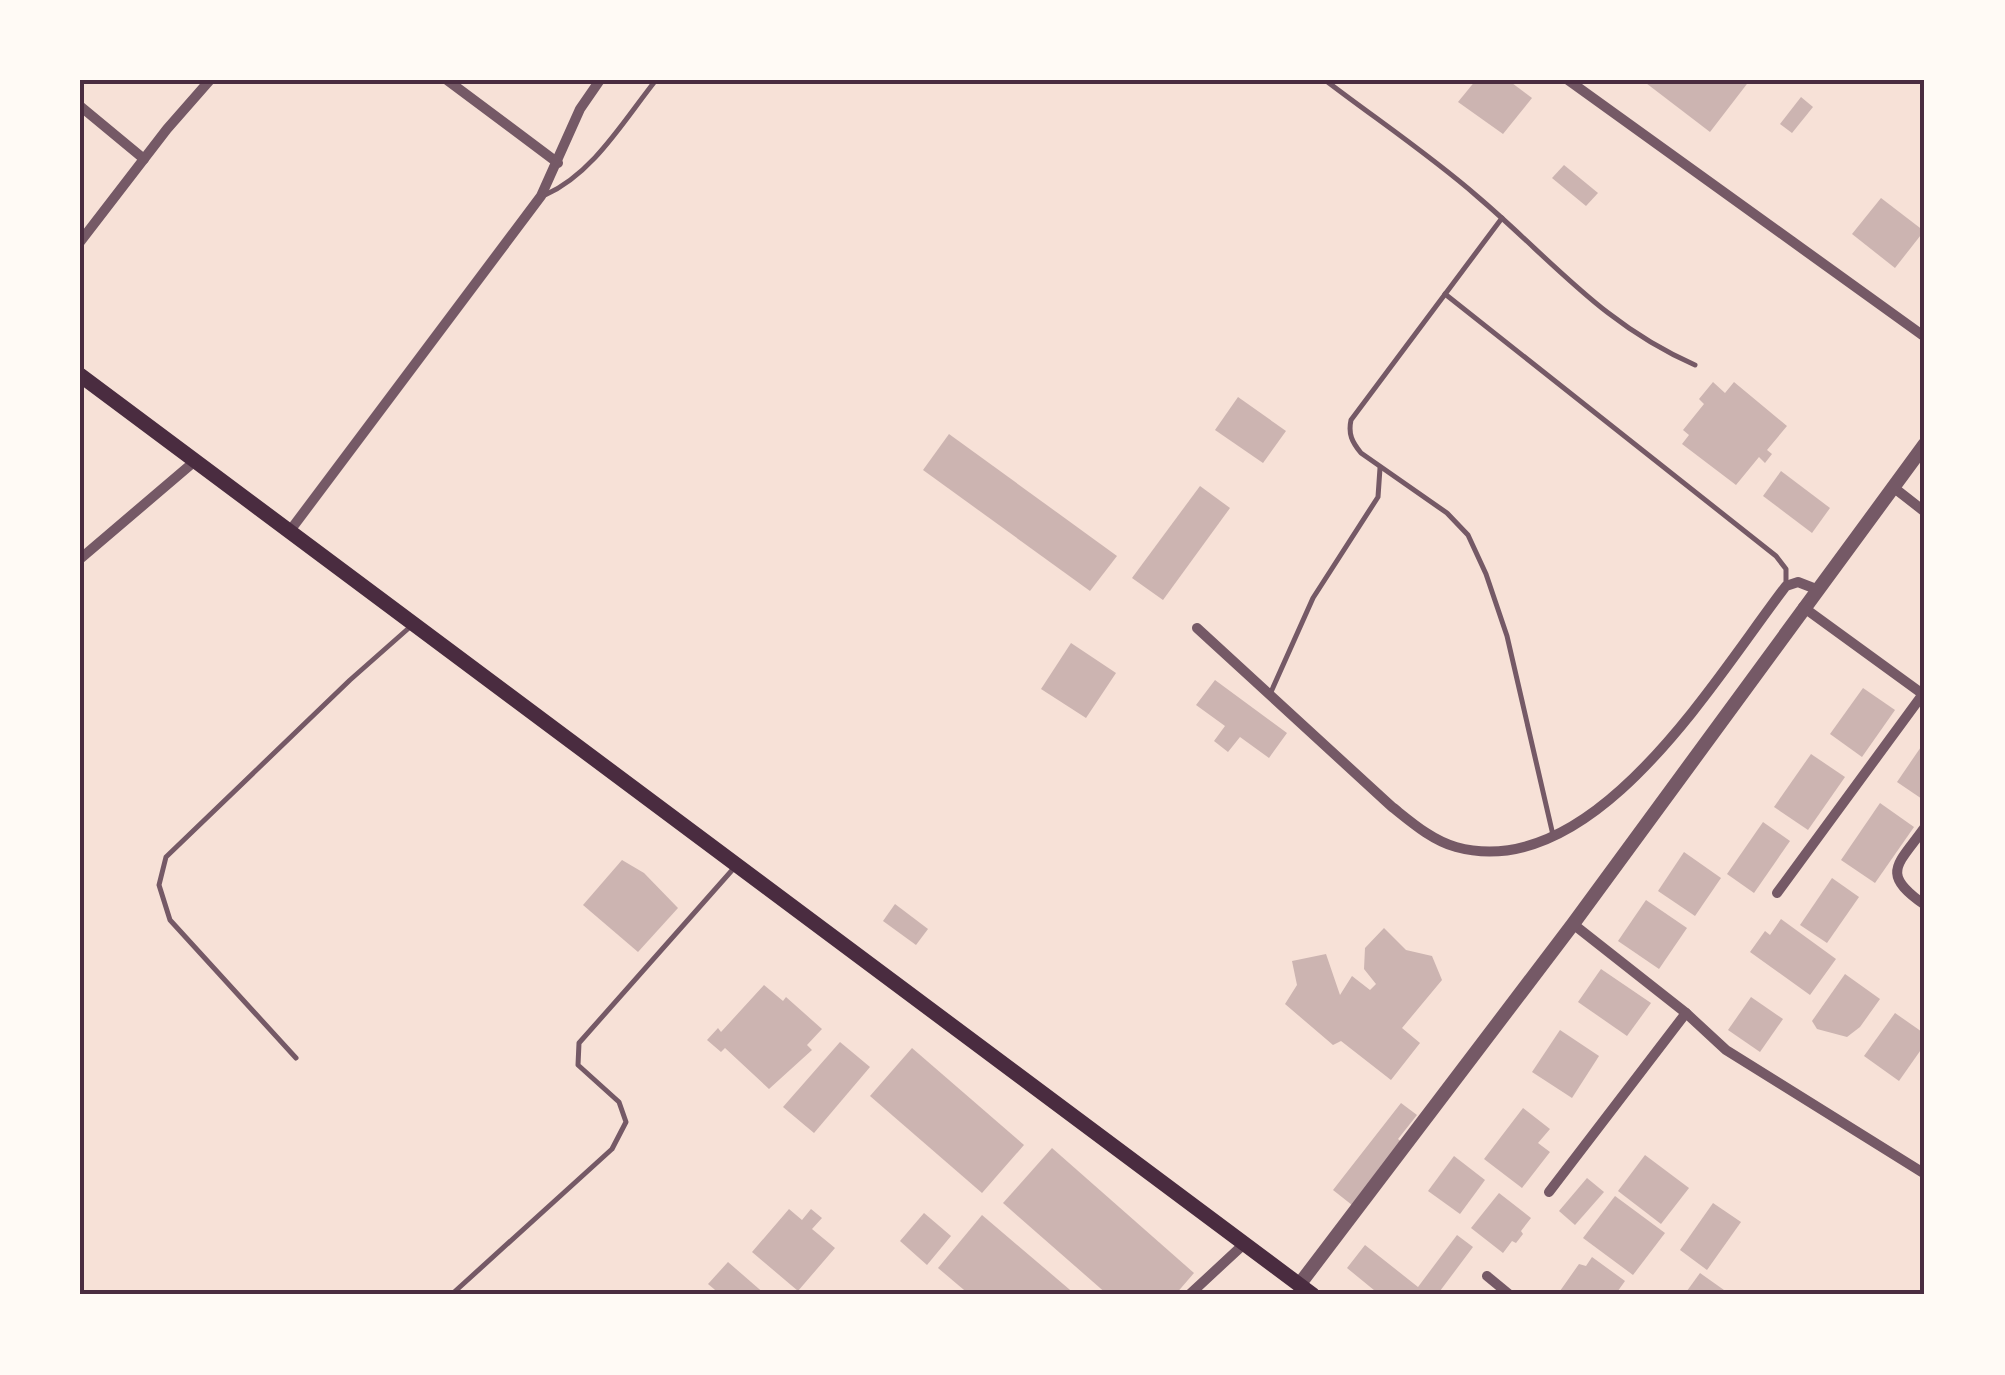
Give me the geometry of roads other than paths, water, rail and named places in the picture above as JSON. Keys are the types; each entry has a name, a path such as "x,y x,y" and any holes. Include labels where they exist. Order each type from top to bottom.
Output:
{"main road":[{"path":"80,376 1306,1290"}],"street":[{"path":"80,242 210,80"},
{"path":"447,80 558,164"},
{"path":"289,532 541,196 580,109 600,80"},
{"path":"1568,80 1925,337"},
{"path":"80,106 144,158"},
{"path":"1306,1290 1925,444"},
{"path":"80,559 195,462"},
{"path":"1892,487 1925,512"},
{"path":"1197,628 1391,806 1456,847 1509,852 1553,838 1582,822 1672,739 1786,586 1798,582 1816,589"},
{"path":"1777,893 1924,695 1803,607"},
{"path":"1925,827 1897,866 1896,878 1903,890 1925,905"},
{"path":"1573,924 1686,1013 1726,1050 1925,1174"},
{"path":"1549,1192 1686,1013"},
{"path":"1189,1295 1244,1244"},
{"path":"1487,1276 1510,1295"}],"lane":[{"path":"541,196 562,187 580,172 656,80"},
{"path":"1325,80 1466,186 1607,316 1640,338 1696,365"},
{"path":"1502,218 1351,420 1352,442 1380,468 1446,513 1468,535 1507,636 1553,838"},
{"path":"1445,294 1776,556 1786,570 1786,586"},
{"path":"1270,695 1313,598 1378,496 1380,468"},
{"path":"296,1058 170,920 159,885 166,857 350,680 412,626"},
{"path":"452,1295 612,1148 626,1122 619,1102 578,1065 579,1043 736,866"}]}
